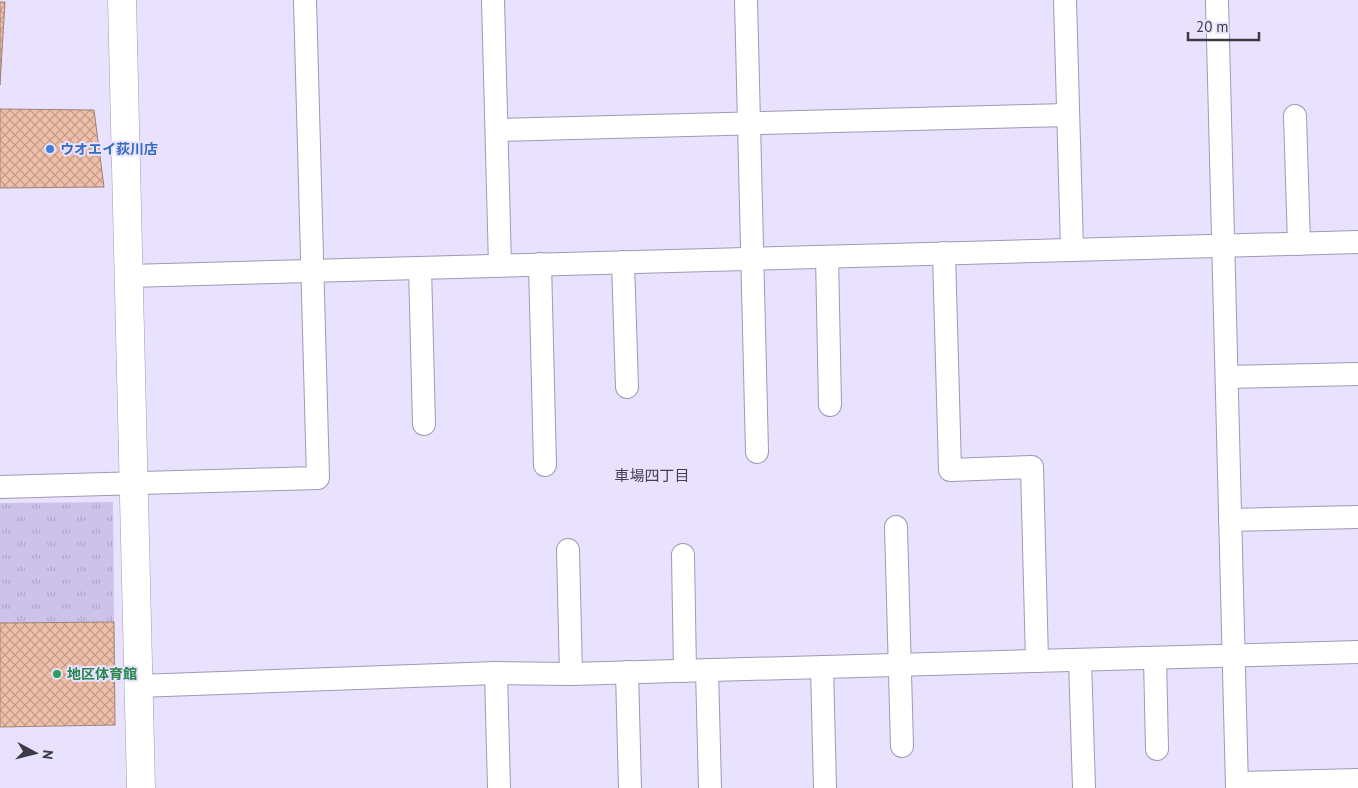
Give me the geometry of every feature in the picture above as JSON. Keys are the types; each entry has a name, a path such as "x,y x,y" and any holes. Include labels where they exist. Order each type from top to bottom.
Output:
{"street":[{"path":"122,0 140,788"},
{"path":"0,487 318,478 305,0"},
{"path":"493,0 500,265"},
{"path":"746,0 757,452"},
{"path":"1065,0 1072,250"},
{"path":"1217,0 1237,786 1358,780"},
{"path":"497,130 1068,115"},
{"path":"1295,116 1299,244"},
{"path":"129,276 1358,242"},
{"path":"944,253 950,470 1032,467 1037,661"},
{"path":"826,257 830,405"},
{"path":"623,262 627,387"},
{"path":"540,264 545,464"},
{"path":"420,268 424,424"},
{"path":"1227,378 1358,374"},
{"path":"1230,520 1358,517"},
{"path":"896,527 902,746"},
{"path":"568,550 571,674"},
{"path":"683,555 710,788"},
{"path":"138,686 496,673 571,674 1358,652"},
{"path":"1155,658 1157,749"},
{"path":"1080,660 1084,788"},
{"path":"822,667 825,788"},
{"path":"627,672 630,788"},
{"path":"496,673 498,788"}],"green space":[{"path":"113,502 114,622 0,623 0,503"}],"building":[{"path":"0,2 5,2 0,85"},
{"name":"ウオエイ荻川店","path":"0,109 94,110 104,187 0,188"},
{"name":"地区体育館","path":"114,622 115,725 0,727 0,623"}],"place":[{"name":"ウオエイ荻川店","path":"50,149"},
{"name":"地区体育館","path":"57,674"}],"district":[{"name":"車場四丁目","path":"652,475"}]}
